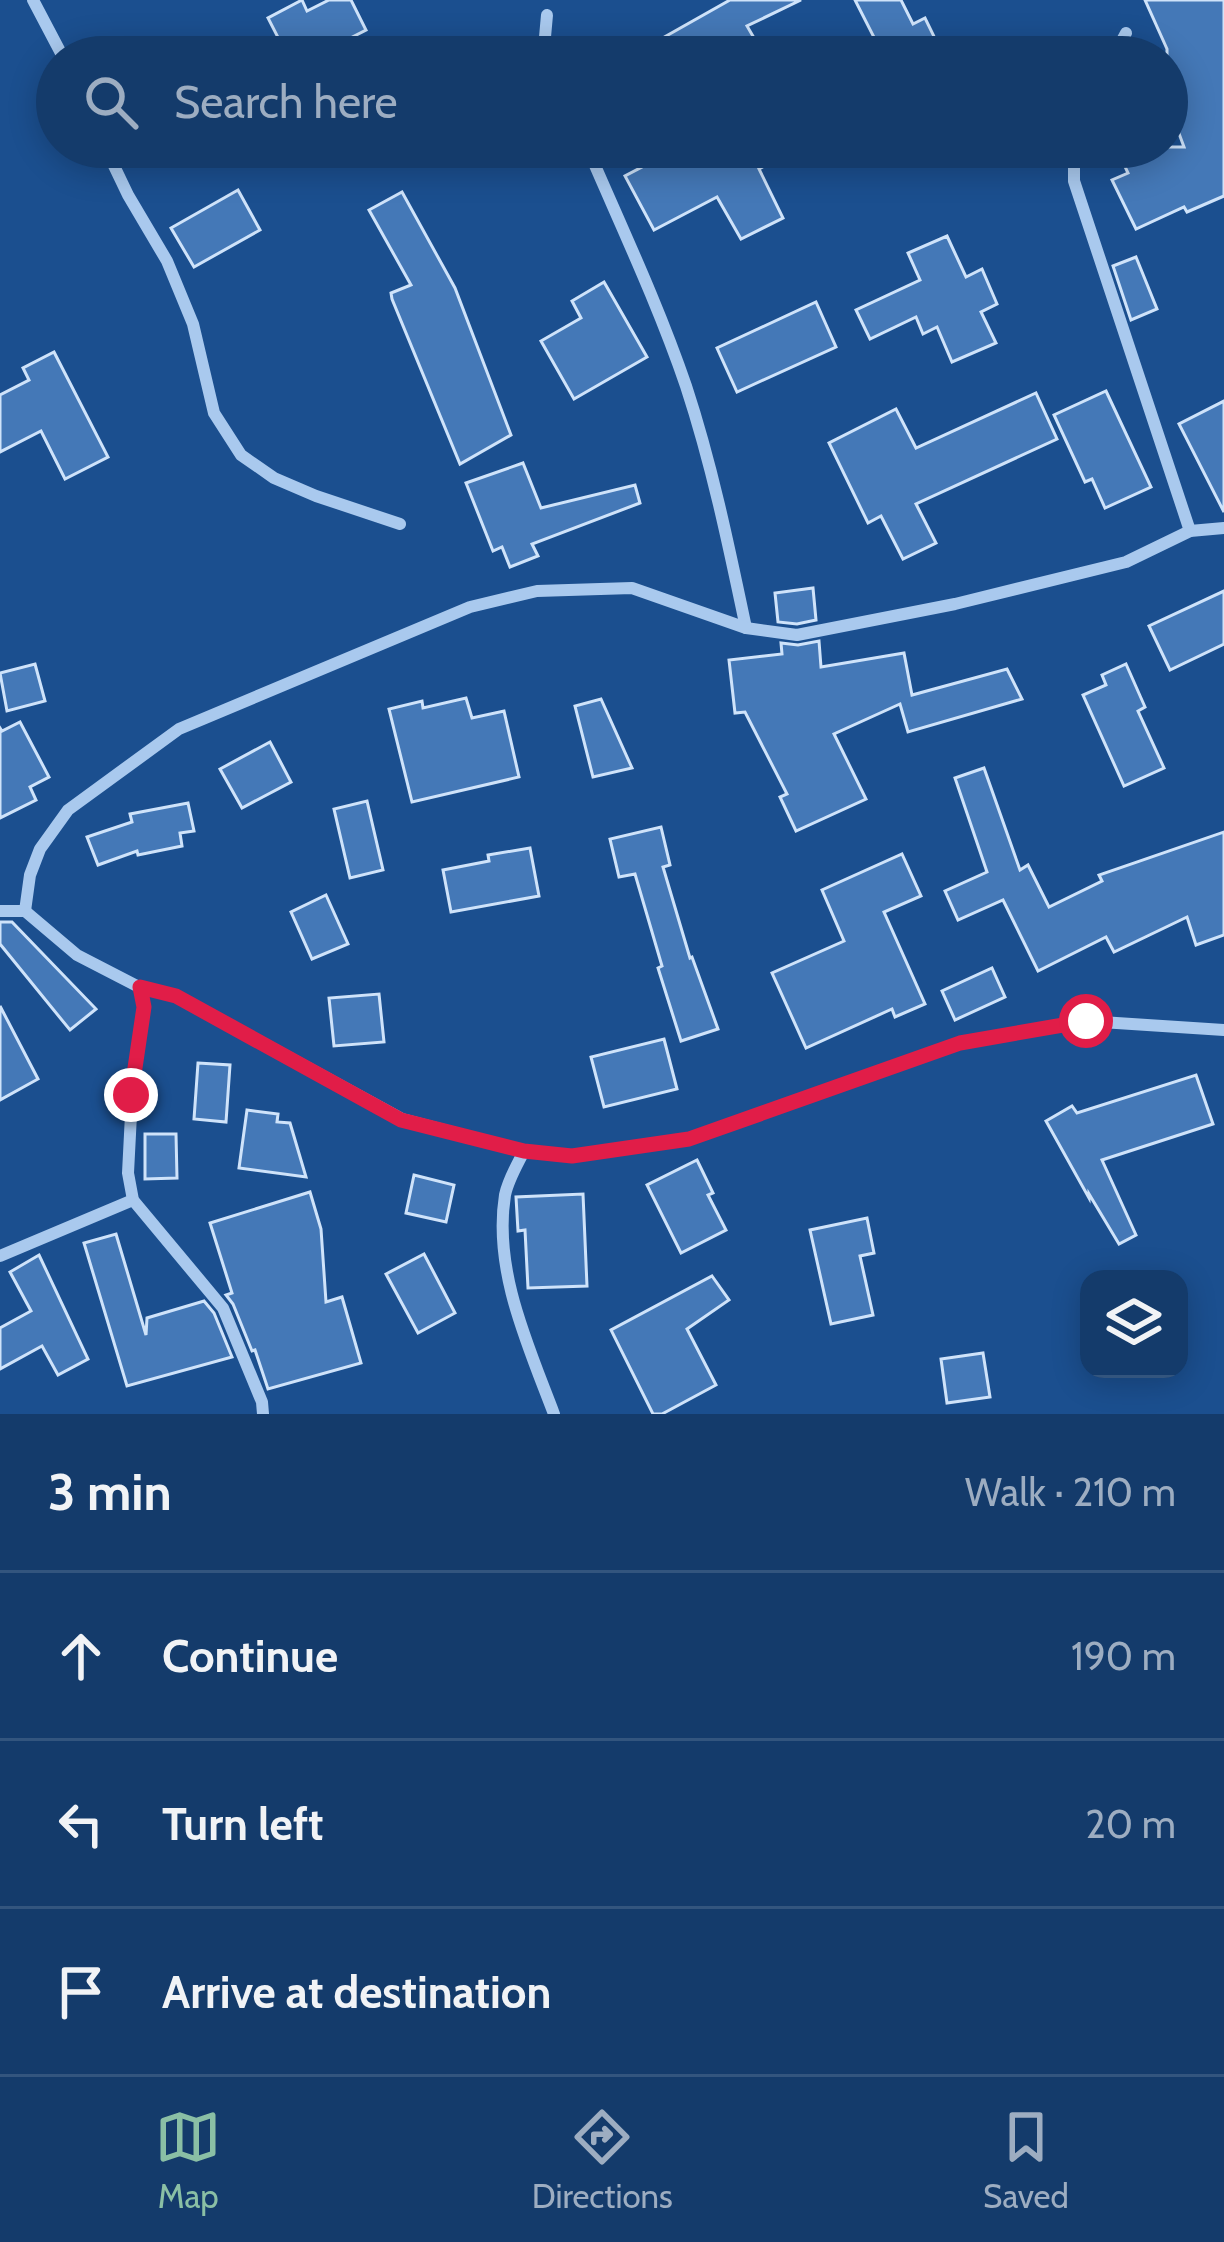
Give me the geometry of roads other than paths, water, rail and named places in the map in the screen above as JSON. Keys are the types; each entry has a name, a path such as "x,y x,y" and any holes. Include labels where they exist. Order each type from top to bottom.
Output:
{"street":[{"path":"33,0 52,36"},
{"path":"545,36 547,15"},
{"path":"115,168 167,261 194,324 214,413 241,454 274,478 400,524"},
{"path":"596,168 662,320 687,391 746,628"},
{"path":"1073,168 1073,181 1190,531"},
{"path":"25,911 30,875 40,849 68,810 179,729 470,607 537,591 632,588 746,628 797,635 955,604 1126,562 1190,531 1224,528"},
{"path":"0,911 25,911 77,955 140,987 176,996 401,1120 524,1151 572,1156 689,1139 960,1043 1086,1021 1224,1030"},
{"path":"140,987 144,1007 131,1095 128,1173 134,1200 223,1308 263,1414"},
{"path":"524,1151 506,1189 502,1234 520,1325 554,1414"},
{"path":"0,1256 134,1200"}]}
